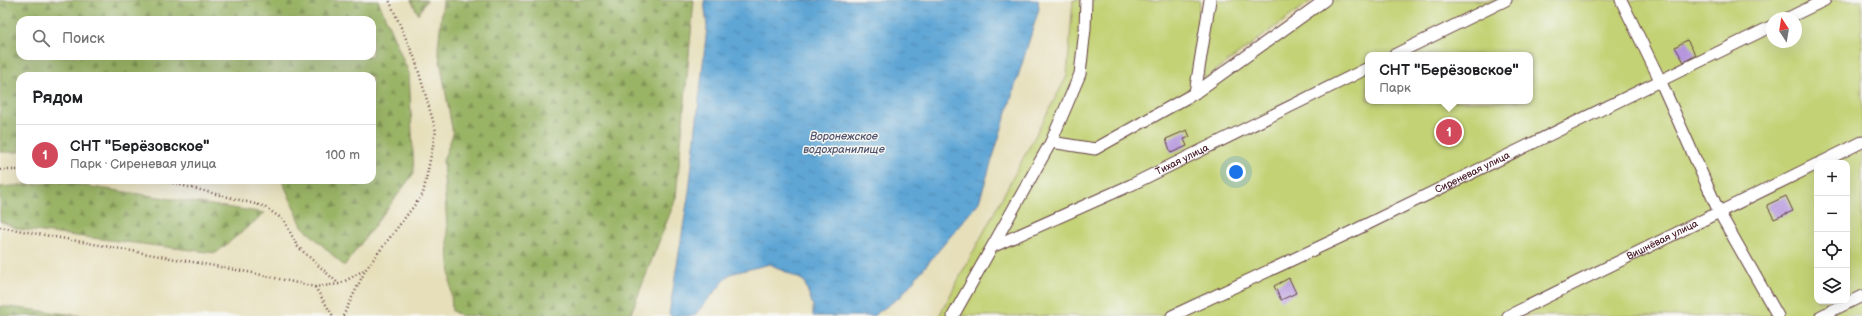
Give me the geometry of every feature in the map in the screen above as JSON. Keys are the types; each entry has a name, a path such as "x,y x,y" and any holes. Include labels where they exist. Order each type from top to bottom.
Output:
{"street":[{"path":"953,316 994,246 1051,142 1080,74 1085,29 1086,0"},
{"path":"1195,93 1210,0"},
{"path":"1051,142 1095,149 1195,93 1325,0"},
{"path":"1400,52 1506,0"},
{"path":"1621,0 1660,80 1719,212 1778,316"},
{"path":"1800,12 1825,0"},
{"name":"Сиреневая улица","path":"1172,316 1345,235 1766,29"},
{"name":"Тихая улица","path":"994,246 1131,185 1365,69"},
{"name":"Вишнёвая улица","path":"1826,160 1862,142"},
{"name":"Вишнёвая улица","path":"1508,316 1814,166"},
{"path":"1820,316 1862,296"}],"path":[{"path":"343,316 366,269 423,194 436,131 416,59 389,0"},
{"path":"0,170 16,170"},
{"path":"177,184 263,206 284,220 297,246 340,284"},
{"path":"0,228 253,273 314,287 340,284 366,269"},
{"path":"314,287 333,316"}],"green space":[{"path":"0,0 378,0 409,73 414,173 344,266 302,226 284,184 376,184 376,72 16,72 16,152 0,152"},
{"path":"411,0 427,0 418,14"},
{"path":"443,0 694,0 676,198 630,316 461,316 452,311 443,161 453,134 438,49"},
{"path":"1073,0 1200,0 1190,101 1326,0 1862,0 1862,316 939,316 1067,76"},
{"path":"1209,0 1312,0 1203,80"},
{"path":"35,184 72,184 265,213 216,253 18,229 0,221 0,187"},
{"path":"0,306 85,316 0,316"}],"water":[{"name":"Воронежское водохранилище","path":"704,0 1038,0 1039,9 979,202 900,297 873,316 813,316 813,306 804,281 770,264 730,274 694,316 671,316 669,314 689,191 707,27"}],"building":[{"path":"1687,40 1696,55 1684,62 1675,47"},
{"path":"1187,130 1190,137 1184,139 1187,146 1171,153 1166,139"},
{"path":"1786,196 1793,211 1774,219 1767,205"},
{"path":"1289,278 1296,293 1281,300 1274,286"}],"place":[{"name":"СНТ \"Берёзовское\"","path":"1449,132"}]}
